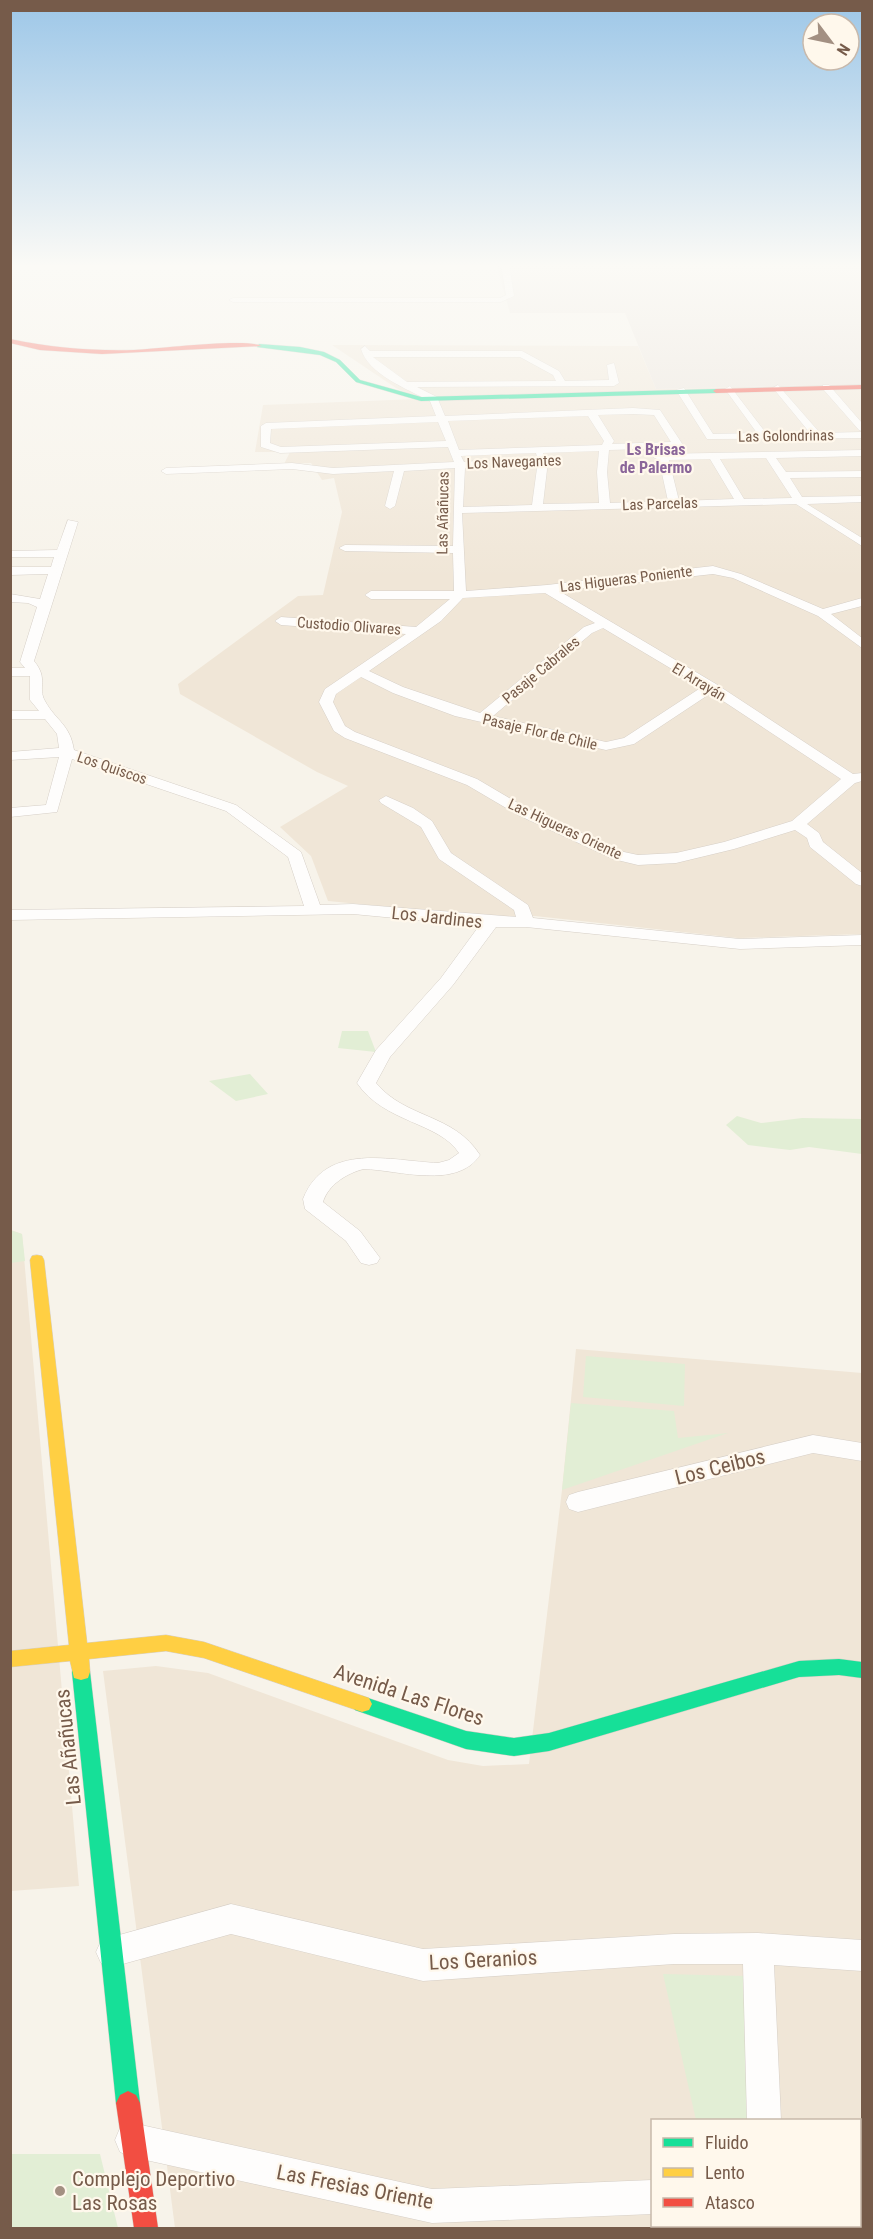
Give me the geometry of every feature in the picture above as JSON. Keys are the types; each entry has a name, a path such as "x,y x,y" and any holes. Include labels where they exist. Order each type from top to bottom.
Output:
{"street":[{"path":"348,368 351,377 363,383 412,398 434,399 681,390 862,387"},
{"path":"385,368 403,384 434,399"},
{"path":"548,368 556,373 562,383"},
{"path":"403,384 614,383 612,368"},
{"path":"499,371 517,383"},
{"path":"445,372 464,383"},
{"path":"826,387 862,428"},
{"path":"778,388 818,436"},
{"path":"730,389 764,436"},
{"name":"Las Golondrinas","path":"681,390 710,437 862,435"},
{"name":"Las Añañucas","path":"434,399 460,465 457,510 460,595"},
{"path":"592,414 542,421 442,418 381,433 323,436 266,426 265,445 276,450 323,436 381,433 454,448 678,445 657,412 592,414"},
{"path":"592,414 609,441 603,447 602,459 605,506"},
{"path":"447,431 459,430"},
{"name":"Los Navegantes","path":"166,471 292,466 333,471 460,465 542,458 602,459 862,453"},
{"path":"769,454 802,505 862,543"},
{"path":"713,456 741,502"},
{"path":"663,457 674,504"},
{"path":"537,507 542,458"},
{"path":"390,506 400,467"},
{"path":"782,474 862,474"},
{"name":"Las Parcelas","path":"457,510 862,499"},
{"name":"Los Quiscos","path":"72,522 42,605 27,662 36,672 37,700 64,733 67,752 231,808 295,855 314,910"},
{"path":"345,548 459,550"},
{"path":"10,554 61,553"},
{"name":"Las Higueras Poniente","path":"371,594 460,595 547,589 706,569 737,576 822,613 862,644"},
{"path":"10,571 56,570"},
{"name":"El Arrayán","path":"547,589 602,624 711,687 856,778"},
{"path":"361,672 445,612 460,595"},
{"path":"10,598 31,599 42,605"},
{"path":"822,613 862,602"},
{"name":"Custodio Olivares","path":"281,621 417,631"},
{"name":"Pasaje Cabrales","path":"482,719 588,630 602,624"},
{"path":"10,672 36,672"},
{"name":"Pasaje Flor de Chile","path":"361,672 419,698 482,719 594,745 613,746 628,741 711,687"},
{"name":"Las Higueras Oriente","path":"361,672 330,693 326,699 327,705 344,731 472,782 523,812 619,856 648,860 676,858 728,846 797,824 856,778"},
{"path":"10,715 49,715"},
{"path":"10,756 67,752 52,808 10,813"},
{"path":"386,800 427,824 445,856 522,908 526,922"},
{"path":"797,824 814,836 816,844 862,881"},
{"name":"Los Jardines","path":"10,915 353,909 491,922 526,922 740,944 862,940"},
{"path":"369,1258 353,1236 312,1204 315,1192 336,1171 356,1163 376,1161 410,1168 440,1167 462,1162 470,1155 461,1141 389,1107 374,1096 366,1083 372,1068 385,1050 424,1009 491,922"},
{"name":"Las Añañucas","path":"37,1260 132,2140 146,2229"},
{"name":"Los Ceibos","path":"578,1502 813,1444 862,1452"},
{"name":"Avenida Las Flores","path":"10,1659 79,1650 166,1643 204,1650 466,1740 514,1747 549,1742 800,1669 839,1667 862,1670"},
{"name":"Los Geranios","path":"112,1952 231,1919 423,1965 674,1949 759,1948 862,1956"},
{"path":"759,1948 764,2119"},
{"name":"Las Fresias Oriente","path":"132,2140 432,2206 651,2197"}],"shaded area":[{"path":"367,368 647,368 656,389 862,384 862,934 738,938 535,916 494,917 328,901 311,856 280,827 348,786 317,772 180,694 178,684 298,596 323,595 342,512 334,478 322,480 311,463 284,464 290,452 255,452 263,405 418,399 396,388"},
{"path":"648,368 862,368 862,384 656,389"},
{"path":"11,1230 22,1234 79,1886 11,1891"},
{"path":"576,1349 862,1373 862,2228 175,2228 103,1671 156,1666 208,1673 448,1760 483,1766 529,1764 562,1490"}],"green space":[{"path":"342,1031 368,1031 376,1052 338,1048"},
{"path":"250,1074 268,1094 236,1101 209,1081"},
{"path":"737,1116 761,1123 802,1118 862,1119 862,1154 809,1147 790,1150 748,1145 726,1125"},
{"path":"10,1230 22,1234 25,1261 11,1263"},
{"path":"586,1356 685,1364 684,1406 583,1397"},
{"path":"571,1403 674,1411 678,1438 728,1433 562,1490"},
{"path":"663,1974 747,1976 752,2119 696,2119"},
{"name":"Complejo Deportivo Las Rosas","path":"11,2154 100,2154 118,2228 11,2228"}],"traffic: fast":[{"path":"345,368 358,381 421,399 716,391"},
{"path":"362,1704 466,1740 514,1747 549,1742 799,1669 839,1667 862,1670"},
{"path":"81,1672 128,2103"}],"traffic: slow":[{"path":"37,1260 81,1672"},
{"path":"10,1659 166,1643 204,1650 362,1704"}],"traffic: jam":[{"path":"716,391 862,387"},
{"path":"128,2103 146,2228"}],"place":[{"name":"Complejo Deportivo Las Rosas","path":"60,2191"}],"district":[{"name":"Ls Brisas de Palermo","path":"656,458"}]}
